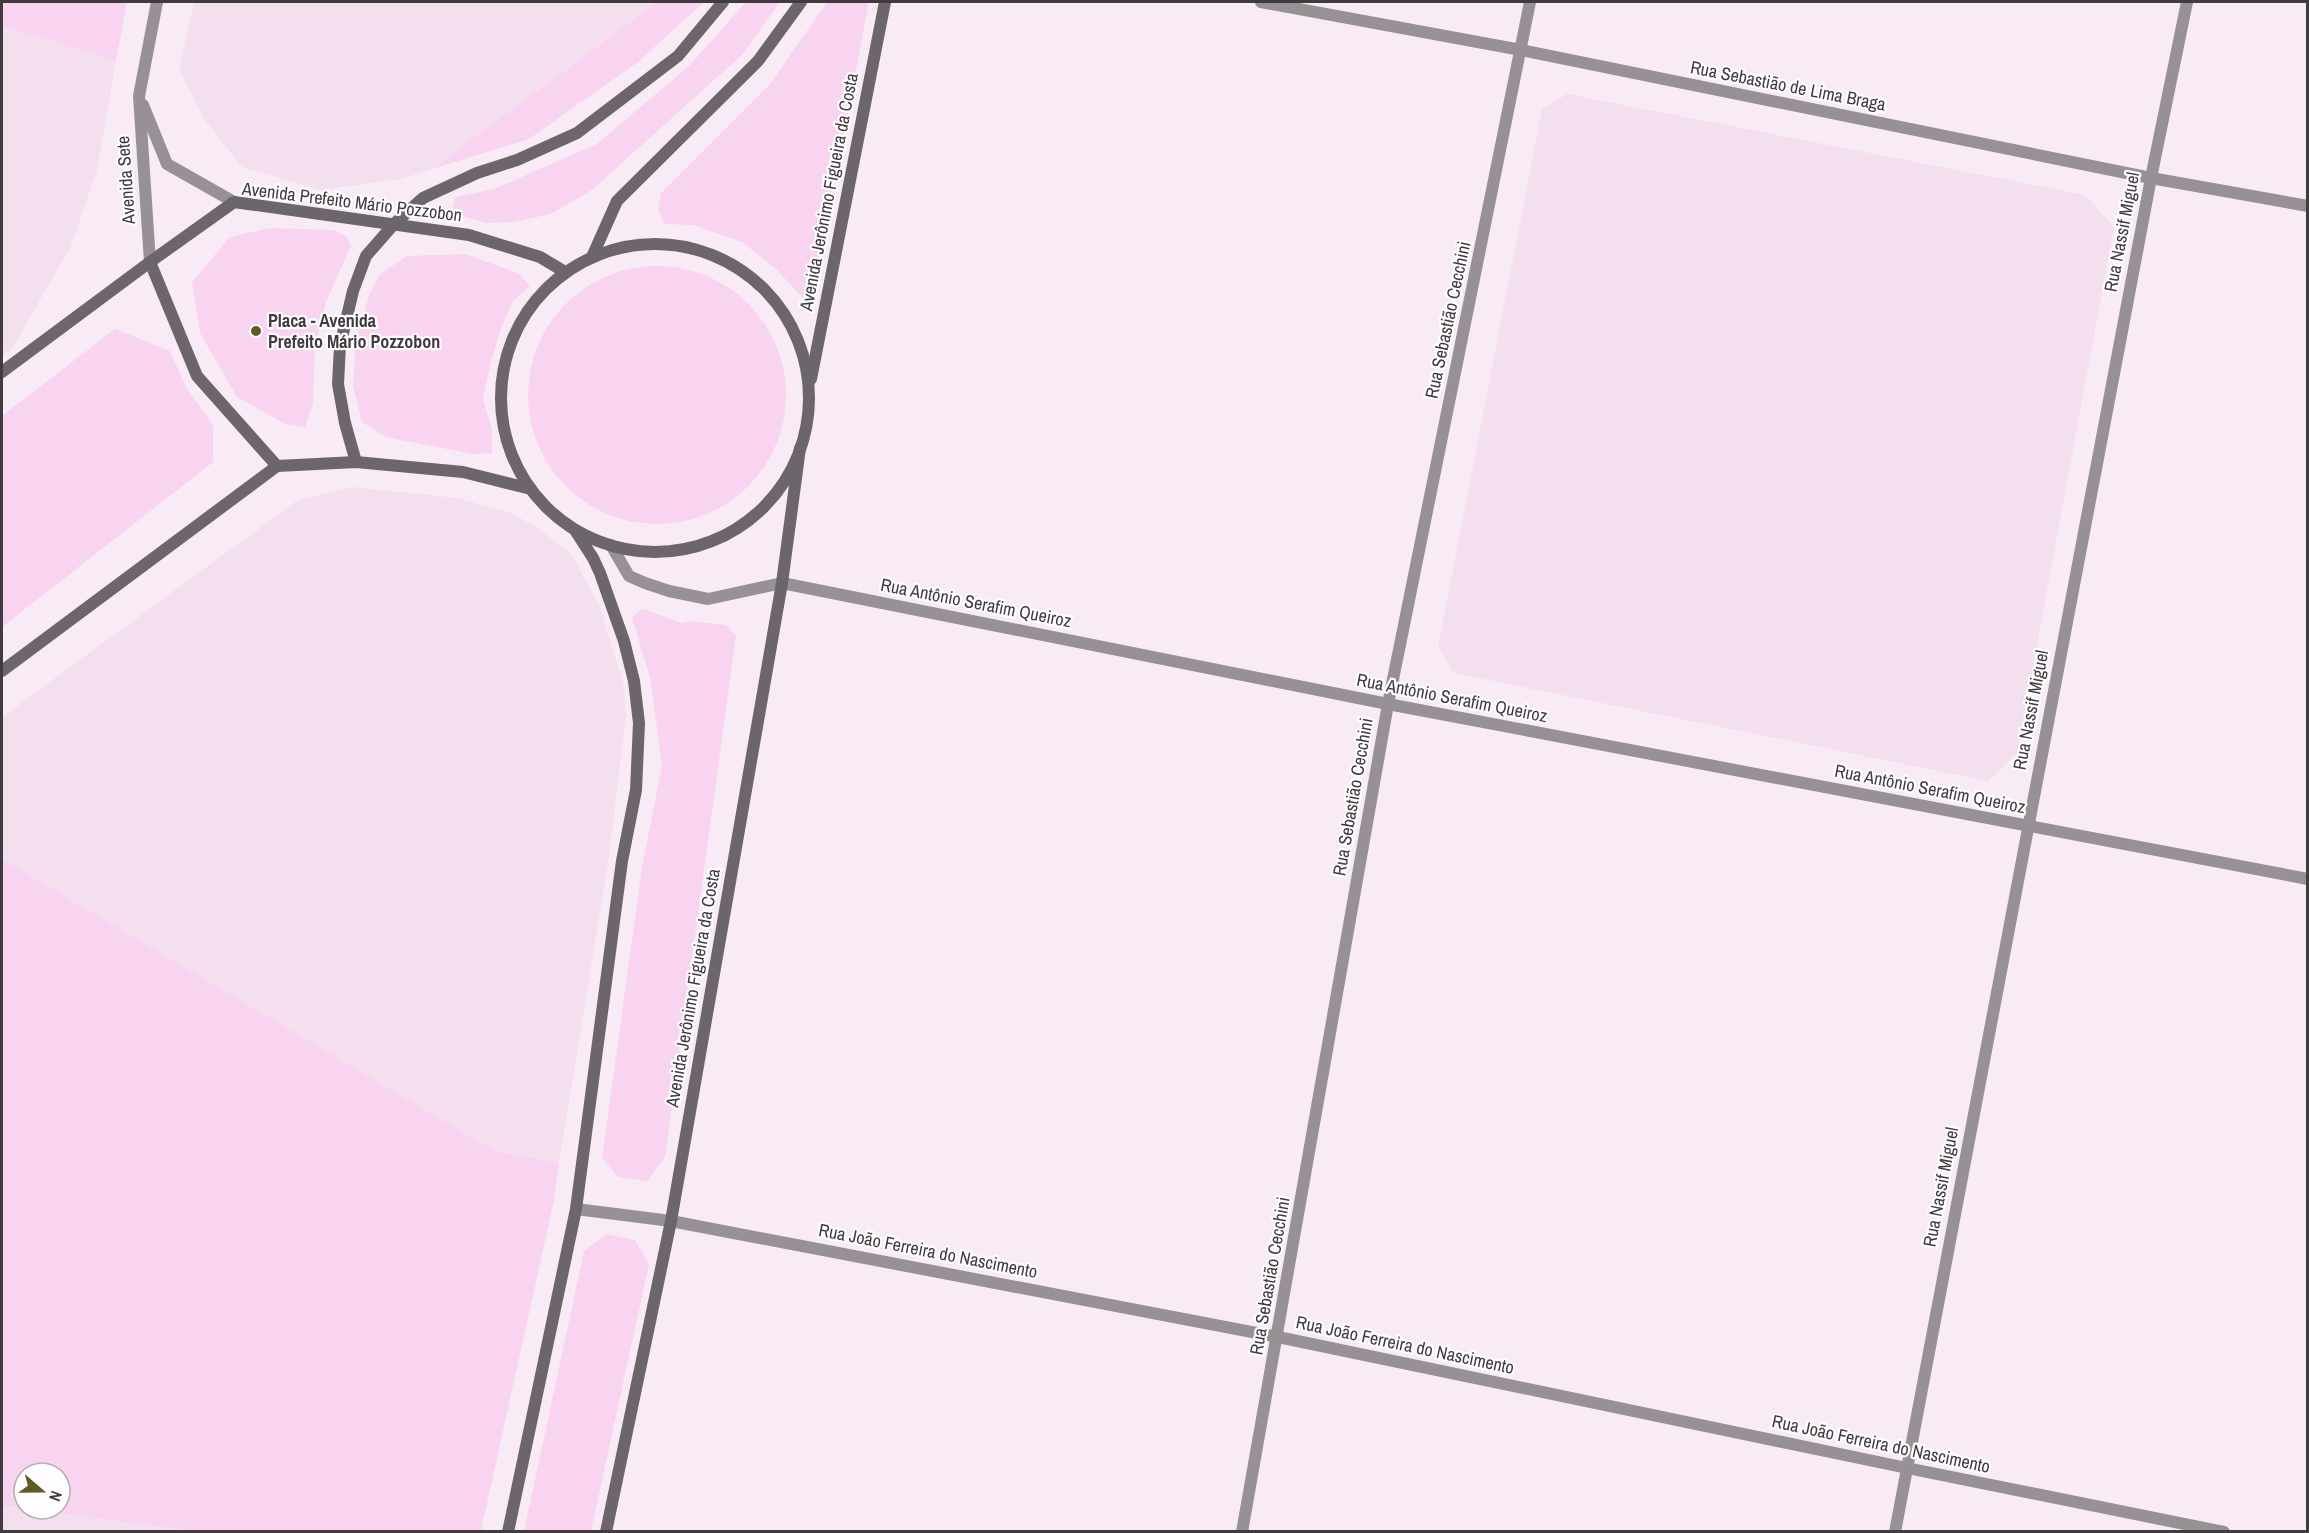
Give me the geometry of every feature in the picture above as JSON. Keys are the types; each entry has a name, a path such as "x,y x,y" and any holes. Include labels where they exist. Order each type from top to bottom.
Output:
{"main road":[{"path":"356,462 345,423 338,384 340,346 353,291 366,256 394,224 423,198 477,173 517,160 577,133 678,56 723,2"},
{"path":"592,257 617,201 758,61 801,2"},
{"name":"Avenida Jerônimo Figueira da Costa","path":"808,389 885,2"},
{"name":"Avenida Prefeito Mário Pozzobon","path":"2,372 234,202 469,236 540,257 565,272"},
{"path":"651,243 670,244 709,252 736,266 759,284 779,306 794,331 804,359 808,389 807,419 800,448 787,476 769,501 747,521 721,537 692,548 662,552 632,551 602,543 575,530 551,512 531,489 515,463 505,434 501,404 503,374 510,344 524,317 542,293 565,272 592,257 620,247 651,243"},
{"path":"150,262 197,375 277,466"},
{"name":"Avenida Jerônimo Figueira da Costa","path":"606,1532 671,1221 782,583 800,448"},
{"path":"2,671 277,466 356,462 463,472 531,489"},
{"path":"508,1532 576,1209 622,861 636,790 639,723 634,681 624,641 593,558 575,530"}],"street":[{"name":"Avenida Sete","path":"150,262 139,96 157,2"},
{"name":"Rua Sebastião de Lima Braga","path":"1262,2 1521,50 2151,178 2307,206"},
{"name":"Rua Sebastião Cecchini","path":"1242,1532 1388,704 1530,2"},
{"name":"Rua Nassif Miguel","path":"1895,1532 2027,826 2187,2"},
{"name":"Avenida Sete","path":"139,96 167,164 234,202"},
{"name":"Rua Antônio Serafim Queiroz","path":"611,545 629,576 669,591 708,599 782,583 1388,704 2307,879"},
{"name":"Rua João Ferreira do Nascimento","path":"576,1209 671,1221 1278,1337 2224,1532"}],"shaded area":[{"path":"2,2 127,2 116,60 2,26"},
{"path":"194,2 657,2 432,169 400,179 321,190 242,167 205,120 179,69"},
{"path":"657,2 704,2 638,62 529,139 432,169"},
{"path":"746,2 780,2 743,54 592,190 551,214 513,222 488,223 452,211 455,197 494,189 597,144 690,65"},
{"path":"827,2 869,2 813,294 804,299 775,268 742,242 693,225 664,224 658,210 661,193 770,84"},
{"path":"2,26 116,60 97,170 71,246 12,348 2,356"},
{"path":"1567,94 2085,195 2114,227 2017,753 1988,781 1454,673 1438,647 1542,109"},
{"path":"270,228 334,230 347,237 351,246 326,302 315,346 313,404 305,427 285,424 237,397 200,333 192,282 230,237"},
{"path":"465,254 518,273 530,286 513,301 500,331 490,366 483,399 492,429 492,453 473,454 386,437 362,422 353,386 356,339 370,293 380,274 407,256"},
{"path":"657,266 682,268 718,281 739,295 757,313 771,334 781,358 786,395 784,420 771,456 757,477 739,495 718,509 694,519 657,524 632,522 596,509 575,495 557,477 543,456 533,432 528,395 530,370 543,334 557,313 575,295 596,281 620,271"},
{"path":"115,329 170,351 186,387 213,425 213,462 2,627 2,416"},
{"path":"352,487 457,498 514,514 540,530 571,554 600,607 623,683 626,715 609,857 559,1163 495,1151 2,859 2,717 298,500"},
{"path":"642,609 682,623 689,621 726,625 736,636 665,1157 647,1181 618,1177 602,1158 642,867 662,766 650,677 632,618"},
{"path":"2,859 495,1151 559,1163 554,1200 481,1531 203,1532 72,1515 72,1461 12,1461 12,1507 2,1506"},
{"path":"606,1234 635,1240 649,1264 591,1531 524,1531 584,1251"},
{"path":"2,1506 12,1507 12,1521 72,1521 72,1515 203,1531 2,1531"}],"place":[{"name":"Placa - Avenida Prefeito Mário Pozzobon","path":"256,331"}]}
